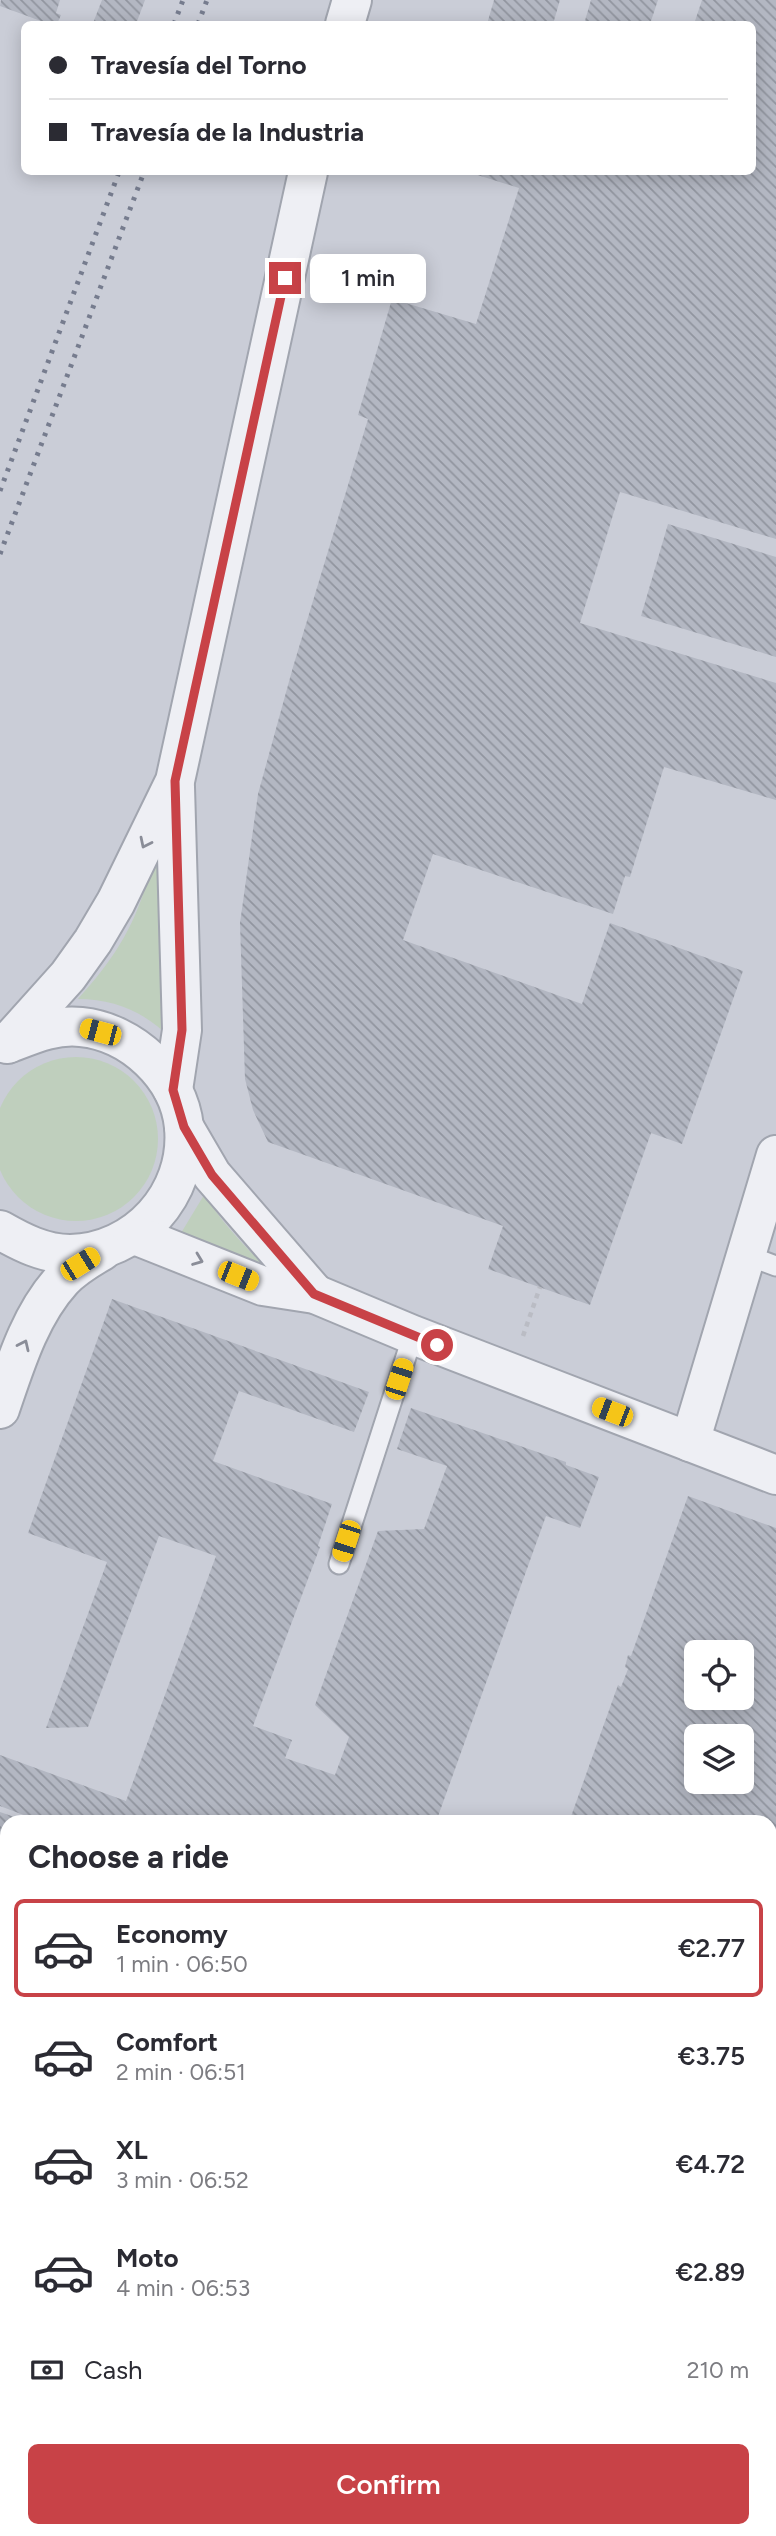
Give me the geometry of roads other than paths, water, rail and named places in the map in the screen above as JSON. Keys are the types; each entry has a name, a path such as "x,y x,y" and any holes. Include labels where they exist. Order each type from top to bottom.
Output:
{"street":[{"path":"346,21 352,0"},
{"path":"4,1048 68,976 93,942 116,902 175,781 307,175"},
{"path":"173,1090 182,1030 175,781"},
{"path":"4,1048 43,1029 81,1027 118,1037 150,1059 173,1090 184,1127 212,1175 314,1294"},
{"path":"0,1409 21,1348 42,1308 62,1279 119,1242 166,1202 181,1166 184,1127"},
{"path":"690,1442 761,1260 776,1156"},
{"path":"0,1230 32,1248 68,1254 119,1242 263,1286 314,1294 776,1475"}],"lane":[{"path":"339,1564 413,1335"}],"railway":[{"path":"175,21 183,0"},
{"path":"199,21 207,0"},
{"path":"0,491 118,175"},
{"path":"0,554 143,175"}]}
